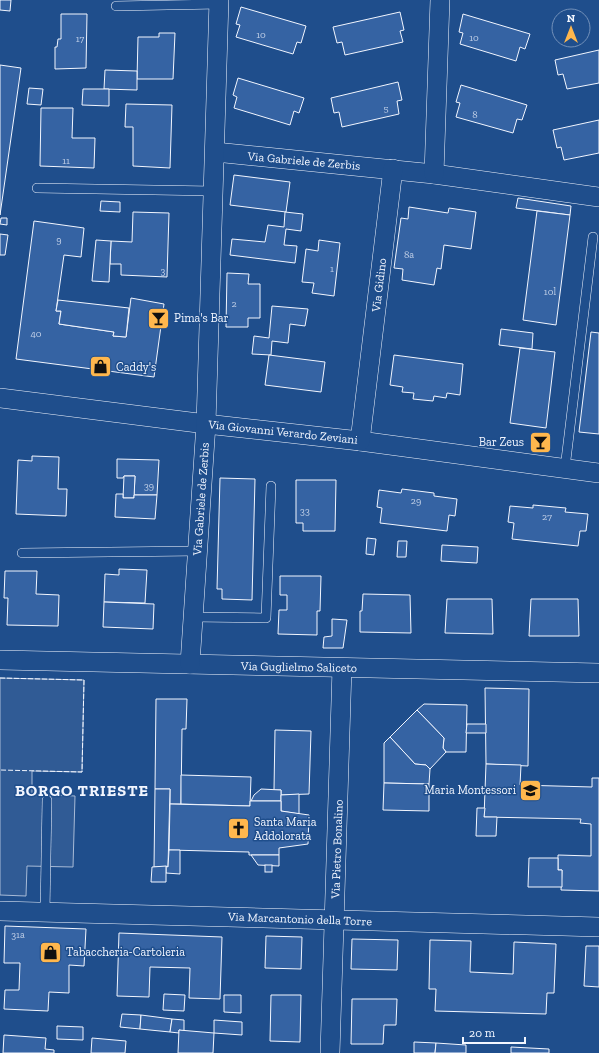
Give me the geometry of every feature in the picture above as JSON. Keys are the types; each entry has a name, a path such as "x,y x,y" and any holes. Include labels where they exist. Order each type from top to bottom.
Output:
{"street":[{"path":"434,174 440,0"},
{"name":"Via Gabriele de Zerbis","path":"190,664 206,424 219,2"},
{"name":"Via Gabriele de Zerbis","path":"215,152 393,169"},
{"path":"393,169 599,197"},
{"name":"Via Gidino","path":"360,441 393,169"},
{"name":"Via Giovanni Verardo Zeviani","path":"0,398 206,424 360,441 599,473"},
{"name":"Via Guglielmo Saliceto","path":"0,660 599,673"},
{"name":"Via Pietro Bonalino","path":"330,1053 342,668"},
{"name":"Via Marcantonio della Torre","path":"0,911 599,927"}],"lane":[{"name":"Via Gabriele de Zerbis","path":"116,6 219,2"},
{"path":"38,188 213,190"},
{"path":"565,468 593,237"},
{"path":"193,617 266,618 271,486"},
{"path":"22,553 197,551"},
{"path":"44,912 47,800"}],"shaded area":[{"path":"0,678 84,680 82,772 32,771 32,794 75,796 73,867 27,866 26,896 0,895"}],"building":[{"path":"0,0 11,0 10,11 0,10"},
{"path":"241,7 306,26 301,43 297,42 293,54 236,37 240,25 236,24"},
{"path":"400,12 404,30 400,31 403,42 345,55 342,42 337,43 333,27"},
{"path":"61,14 87,14 86,68 55,69 55,47 57,47 58,39 61,39"},
{"path":"463,14 530,34 525,49 520,47 516,61 460,44 463,33 459,32"},
{"path":"159,33 175,33 173,79 137,79 138,37 159,37"},
{"path":"599,50 599,83 567,89 563,74 558,75 555,60"},
{"path":"0,65 21,68 0,215"},
{"path":"105,70 137,71 137,90 104,89"},
{"path":"238,78 304,98 299,113 294,111 290,125 234,108 237,97 233,95"},
{"path":"398,82 402,100 397,101 399,114 342,127 339,112 334,113 331,98"},
{"path":"461,85 527,105 522,120 517,119 513,133 456,117 460,103 456,102"},
{"path":"29,88 43,89 41,105 27,104"},
{"path":"83,89 109,89 109,106 82,105"},
{"path":"126,104 172,105 170,168 133,166 133,127 125,127"},
{"path":"41,108 73,108 72,138 95,138 94,168 40,166"},
{"path":"599,120 599,153 564,160 561,147 557,148 553,130"},
{"path":"234,175 290,182 286,212 230,205"},
{"path":"518,198 571,206 570,215 516,208"},
{"path":"101,201 120,202 120,212 100,211"},
{"path":"409,207 448,213 449,208 476,212 471,249 444,245 441,269 437,268 434,285 402,280 403,269 394,268 401,218 408,219"},
{"path":"537,211 570,215 556,325 523,320"},
{"path":"133,212 169,213 167,277 121,275 121,264 110,264 111,241 132,242"},
{"path":"285,212 303,214 301,231 286,229 284,245 297,246 295,263 230,255 232,239 265,242 268,225 284,227"},
{"path":"1,218 7,218 7,225 0,224"},
{"path":"34,221 84,228 81,257 64,255 56,311 61,311 59,324 114,332 113,336 126,337 131,298 164,304 154,377 16,359"},
{"path":"0,234 8,235 5,255 0,255"},
{"path":"96,240 111,241 109,282 92,281"},
{"path":"319,240 340,243 334,296 312,293 314,283 302,282 306,249 318,251"},
{"path":"227,273 249,274 248,284 260,284 260,318 248,318 248,327 226,327"},
{"path":"58,300 129,308 126,337 113,336 114,332 59,324 61,311 56,311"},
{"path":"272,306 308,309 305,326 290,324 288,343 272,341 271,355 252,354 254,336 269,338"},
{"path":"501,329 533,333 532,349 499,345"},
{"path":"591,332 599,333 599,434 579,432"},
{"path":"520,348 555,352 546,428 510,423"},
{"path":"269,355 325,362 321,392 265,385"},
{"path":"394,355 463,364 460,395 447,393 446,398 434,396 433,401 413,399 414,393 402,392 403,387 390,385"},
{"path":"32,456 59,457 58,489 67,489 66,516 16,514 18,460 32,461"},
{"path":"117,459 159,460 157,495 134,495 135,476 124,476 123,478 117,478"},
{"path":"124,476 135,476 134,498 123,498"},
{"path":"220,478 255,479 252,600 222,599 222,589 217,589"},
{"path":"296,480 336,480 335,531 303,531 303,523 296,523"},
{"path":"402,489 434,493 434,496 457,499 455,516 449,515 447,531 380,523 382,508 377,507 379,490 401,493"},
{"path":"116,494 123,494 123,498 134,498 134,495 157,495 155,519 115,517"},
{"path":"533,505 566,508 565,512 588,514 586,531 580,531 578,546 512,539 514,523 508,522 510,506 533,508"},
{"path":"367,538 376,539 374,555 366,554"},
{"path":"398,541 407,541 406,557 397,557"},
{"path":"442,545 478,547 477,563 441,561"},
{"path":"119,569 147,570 145,603 104,602 105,574 119,575"},
{"path":"5,571 37,571 36,594 59,595 58,626 7,625 8,598 4,598"},
{"path":"280,576 321,576 320,611 317,611 317,635 278,634 279,610 287,610 287,595 280,595"},
{"path":"363,594 410,595 411,633 360,632 360,611 362,611"},
{"path":"447,599 492,599 493,634 445,633"},
{"path":"531,599 578,599 579,636 529,636"},
{"path":"104,602 154,604 153,629 103,627"},
{"path":"332,619 347,620 343,648 323,648 324,637 332,636"},
{"path":"485,688 529,689 528,766 486,764"},
{"path":"156,699 187,699 186,729 182,729 181,804 170,804 170,789 155,789"},
{"path":"424,704 467,705 466,752 446,752 443,748 444,738 417,710"},
{"path":"417,710 444,738 443,748 446,752 430,769 426,765 415,764 390,737"},
{"path":"467,724 486,724 486,733 466,733"},
{"path":"275,730 311,731 309,794 281,795 281,790 274,790"},
{"path":"390,737 415,764 426,765 430,769 429,784 384,783 384,743"},
{"path":"486,764 521,765 520,785 592,787 592,778 599,778 599,891 561,890 562,870 558,870 558,855 591,856 591,824 580,823 581,819 484,817"},
{"path":"181,775 251,777 250,806 181,804"},
{"path":"384,783 429,784 429,811 383,810"},
{"path":"155,789 170,789 168,867 154,867"},
{"path":"261,789 281,790 281,801 251,801 254,795"},
{"path":"299,794 299,814 281,811 281,795"},
{"name":"Santa Maria Addolorata","path":"250,801 281,801 281,811 309,815 308,844 279,848 279,855 249,855 249,852 169,850 170,804 250,806"},
{"path":"477,808 485,808 484,817 497,817 496,836 476,836"},
{"path":"169,850 180,850 180,874 166,873 166,866 168,867"},
{"path":"251,855 279,855 279,866 258,865"},
{"path":"529,858 558,858 558,870 562,870 562,887 528,887"},
{"path":"265,865 272,865 272,872 265,872"},
{"path":"166,866 166,882 151,882 152,867"},
{"path":"5,926 86,929 84,966 69,965 69,993 49,992 48,1011 4,1009 5,990 19,990 20,963 4,963"},
{"path":"119,933 222,937 220,999 189,998 190,968 150,967 149,997 117,996"},
{"path":"266,936 302,937 301,969 265,968"},
{"path":"352,939 398,940 397,970 351,969"},
{"path":"430,940 471,941 470,972 513,974 514,942 556,944 554,993 547,993 546,1014 435,1011 436,989 429,989"},
{"path":"586,946 599,946 599,987 584,986"},
{"path":"164,994 185,995 184,1011 163,1010"},
{"path":"224,995 241,995 241,1013 224,1012"},
{"path":"271,995 301,995 300,1042 270,1041"},
{"path":"352,999 397,999 396,1025 384,1025 383,1044 351,1044"},
{"path":"122,1014 141,1015 140,1029 120,1027"},
{"path":"141,1015 172,1019 170,1032 140,1029"},
{"path":"172,1019 184,1020 184,1031 179,1030 179,1033 170,1032"},
{"path":"214,1020 242,1022 242,1035 214,1033"},
{"path":"57,1026 83,1027 83,1040 57,1039"},
{"path":"179,1030 214,1033 213,1053 178,1053"},
{"path":"4,1035 46,1038 45,1049 54,1050 54,1053 3,1053"},
{"path":"92,1038 126,1041 125,1053 91,1053"},
{"path":"414,1042 436,1043 435,1053 414,1053"},
{"path":"436,1043 466,1045 466,1053 435,1053"},
{"path":"511,1047 549,1049 549,1053 511,1053"}],"fence":[{"path":"0,678 84,680 82,772 0,770"}],"place":[{"name":"Pima's Bar","path":"158,318"},
{"name":"Caddy's","path":"100,367"},
{"name":"Bar Zeus","path":"540,442"},
{"name":"Maria Montessori","path":"531,790"},
{"name":"Santa Maria Addolorata","path":"239,829"},
{"name":"Tabaccheria-Cartoleria","path":"50,952"}],"district":[{"name":"BORGO TRIESTE","path":"82,790"}]}
